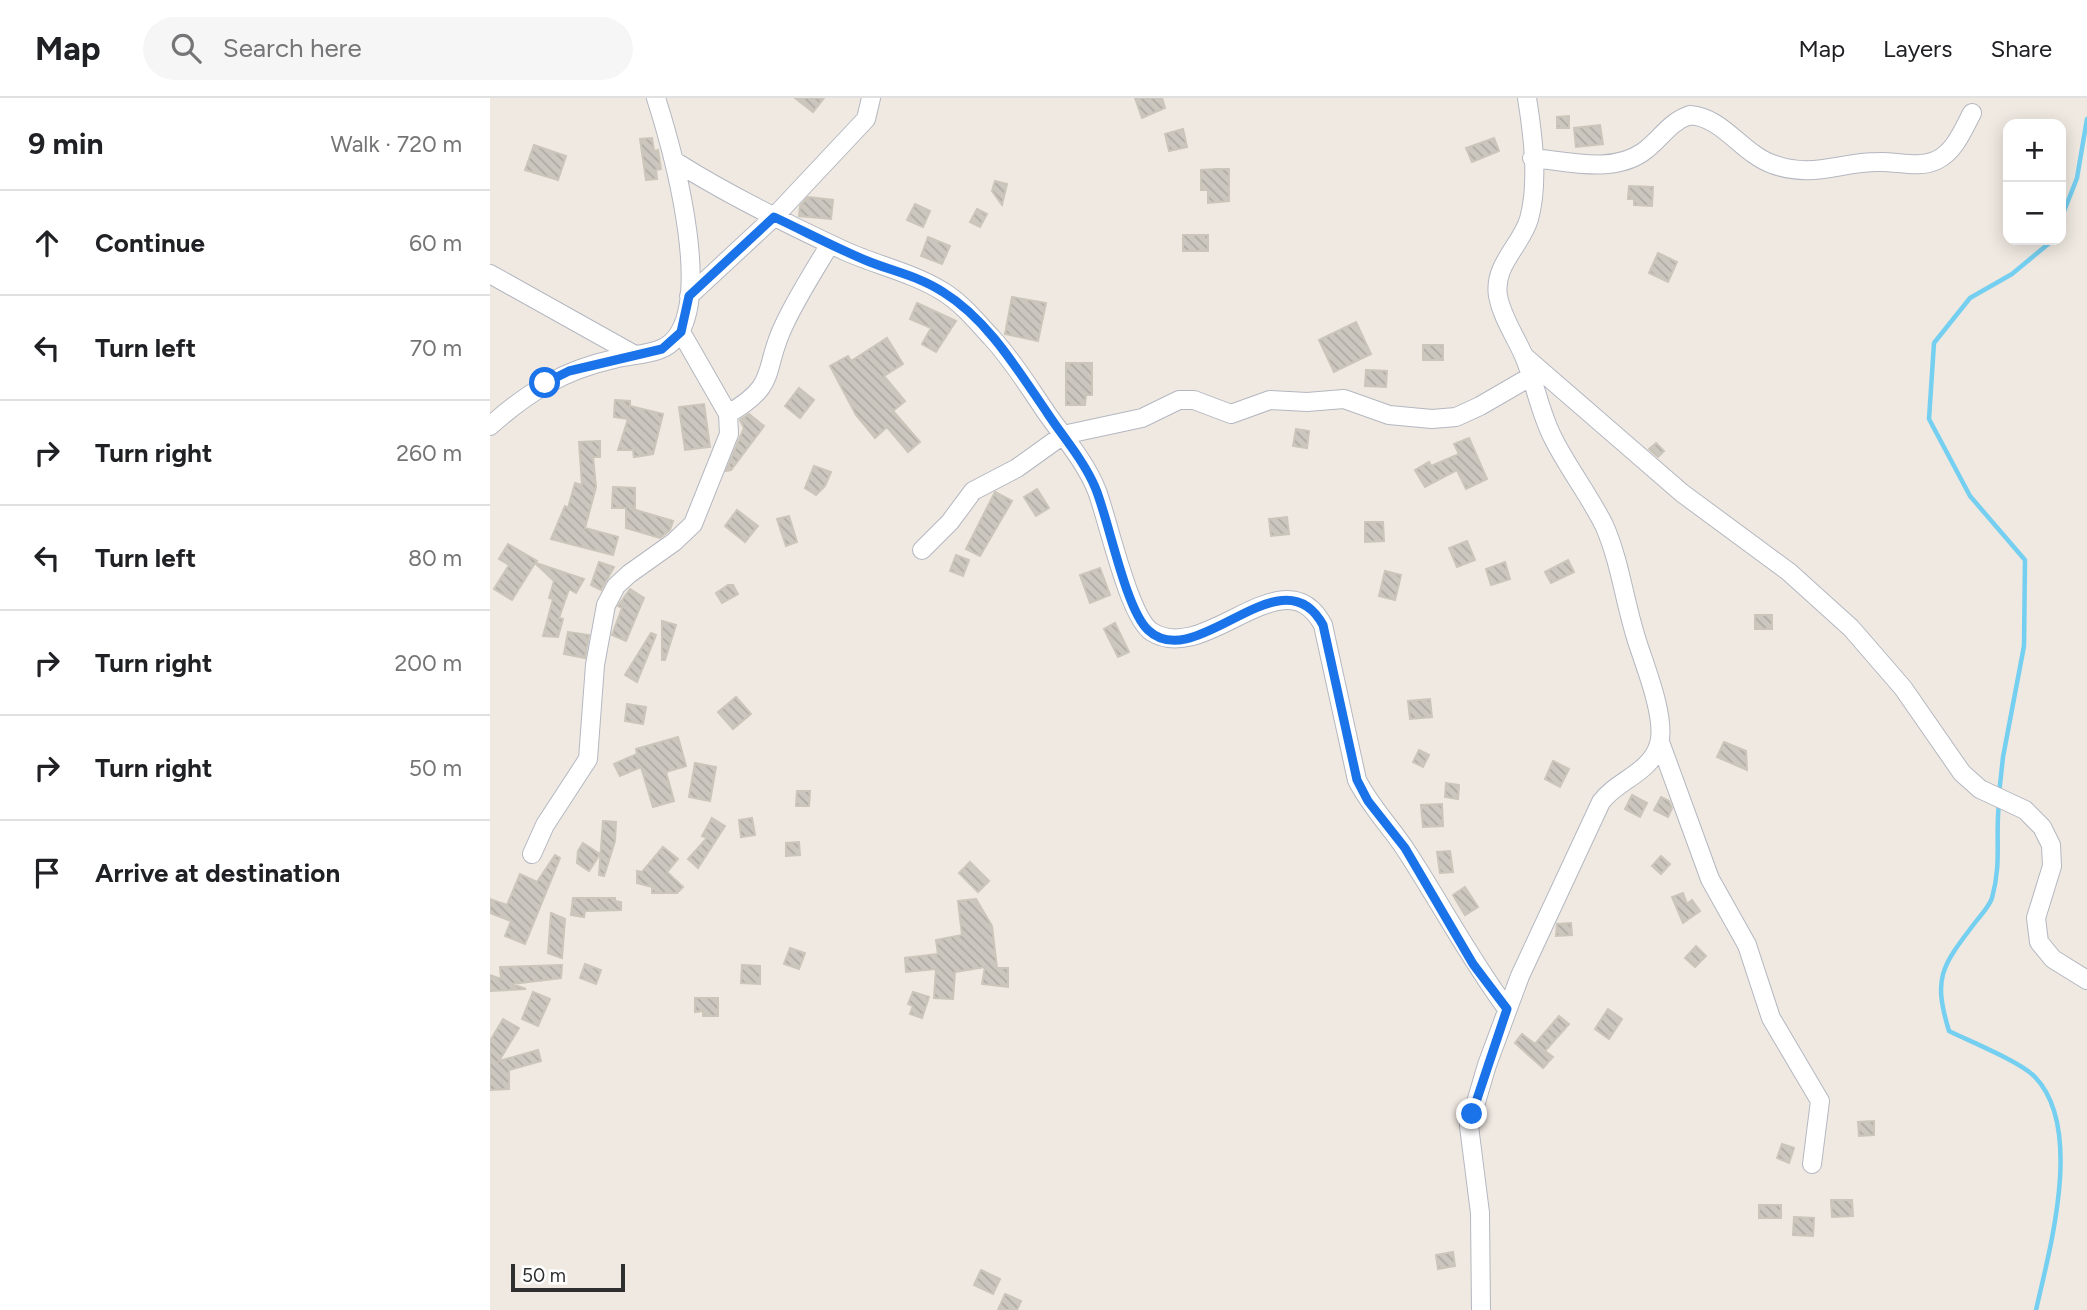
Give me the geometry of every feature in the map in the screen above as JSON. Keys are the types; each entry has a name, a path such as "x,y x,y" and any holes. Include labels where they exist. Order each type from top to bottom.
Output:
{"street":[{"path":"490,426 545,383 569,371 662,349 681,332 689,296 687,228 676,162 656,98"},
{"path":"689,296 774,217 866,119 871,98"},
{"path":"1527,98 1532,158 1532,206 1528,222 1500,271 1497,284 1502,313 1524,356 1553,438 1610,539 1625,608 1651,688 1660,742 1710,879 1747,945 1771,1018 1820,1101 1812,1164"},
{"path":"1532,158 1616,164 1644,151 1670,125 1690,115 1709,120 1754,154 1787,168 1821,171 1879,162 1924,164 1947,154 1972,113"},
{"path":"676,162 732,197 830,244 928,283 960,304 1008,356 1088,472 1127,587 1149,631 1161,637 1193,636 1264,604 1285,600 1303,601 1315,611 1323,625 1357,780 1368,801 1413,860 1473,964 1507,1009"},
{"path":"728,414 750,402 767,381 781,330 830,244"},
{"path":"490,274 635,355"},
{"path":"532,854 545,825 588,759 595,665 606,605 616,586 674,542 693,524 729,434 728,414 681,332"},
{"path":"1524,356 1682,494 1789,572 1851,628 1903,688 1946,754 1980,789 2025,810 2042,827 2051,845 2052,866 2036,918 2039,942 2053,959 2087,980"},
{"path":"922,550 950,522 973,491 1017,468 1063,435 1142,418 1173,402 1186,399 1231,414 1270,400 1307,402 1330,398 1356,402 1389,415 1432,419 1456,416 1480,407 1530,377"},
{"path":"1482,1310 1480,1213 1469,1126 1507,1009 1601,802 1610,789 1645,767 1653,758 1660,742"}],"building":[{"path":"795,98 824,98 813,112"},
{"path":"1135,98 1162,98 1165,108 1142,118"},
{"path":"1569,116 1569,128 1557,128 1557,117"},
{"path":"1600,125 1603,144 1576,147 1574,128"},
{"path":"1183,129 1187,147 1169,151 1165,134"},
{"path":"652,138 654,151 658,150 661,169 656,170 657,179 646,180 640,139"},
{"path":"1494,138 1499,151 1472,162 1466,148"},
{"path":"534,145 566,156 558,180 525,170"},
{"path":"1229,169 1229,201 1208,203 1208,190 1201,190 1201,170"},
{"path":"995,181 1007,184 1002,205 992,191"},
{"path":"1629,186 1653,187 1652,206 1634,205 1634,199 1628,199"},
{"path":"808,197 833,200 831,219 799,216 800,206"},
{"path":"915,204 930,211 923,227 907,220"},
{"path":"977,209 987,214 980,227 970,222"},
{"path":"1183,235 1208,235 1208,251 1183,251"},
{"path":"928,237 950,246 942,264 921,256"},
{"path":"1658,253 1677,262 1668,282 1649,273"},
{"path":"1012,297 1046,303 1038,341 1005,334"},
{"path":"917,303 956,321 936,352 922,344 931,328 910,319"},
{"path":"1356,322 1371,354 1334,372 1319,340"},
{"path":"887,338 903,364 884,376 905,401 893,411 920,442 908,452 887,427 875,438 856,415 830,366 848,356 851,361"},
{"path":"1423,345 1443,345 1443,360 1423,360"},
{"path":"1066,363 1092,363 1092,395 1086,395 1085,405 1066,405"},
{"path":"1366,370 1387,371 1386,387 1365,386"},
{"path":"799,388 814,400 800,418 785,406"},
{"path":"615,400 630,401 630,406 663,414 653,454 634,457 633,450 618,450 628,419 614,417"},
{"path":"704,404 710,447 685,450 679,407"},
{"path":"749,414 764,426 731,470 726,471 744,428 740,420"},
{"path":"1296,429 1309,431 1307,448 1293,446"},
{"path":"1469,438 1487,479 1466,489 1457,470 1425,487 1415,470 1429,462 1431,466 1459,454 1454,444"},
{"path":"600,441 600,457 593,457 596,487 585,528 618,537 613,555 551,539 565,506 568,508 575,483 582,485 579,442"},
{"path":"1656,443 1664,451 1658,457 1649,449"},
{"path":"814,466 831,472 825,486 816,495 805,488"},
{"path":"613,487 635,488 635,508 629,508 673,521 670,530 660,538 626,528 626,508 612,508"},
{"path":"1037,489 1049,508 1036,516 1024,497"},
{"path":"995,492 1012,501 980,556 966,549"},
{"path":"737,510 758,526 745,542 725,526"},
{"path":"789,516 797,542 786,546 777,519"},
{"path":"1287,517 1289,534 1271,536 1269,519"},
{"path":"1365,522 1383,522 1384,541 1365,542"},
{"path":"1467,541 1475,560 1457,567 1449,548"},
{"path":"508,544 537,561 536,563 584,579 576,593 569,589 559,618 563,619 558,637 543,636 553,599 549,598 554,581 535,563 512,600 494,589 509,565 499,559"},
{"path":"956,555 969,560 963,576 950,571"},
{"path":"1568,560 1574,572 1551,583 1545,572"},
{"path":"599,562 614,567 601,590 591,585"},
{"path":"1505,562 1510,579 1491,585 1486,569"},
{"path":"1100,568 1110,595 1090,603 1080,575"},
{"path":"1385,571 1401,575 1395,600 1379,596"},
{"path":"728,585 733,585 738,594 722,603 716,593"},
{"path":"630,589 644,598 626,641 612,635 622,608 618,606"},
{"path":"1755,615 1772,615 1772,629 1755,629"},
{"path":"662,621 676,625 665,660 662,660"},
{"path":"1115,623 1129,652 1118,657 1104,629"},
{"path":"568,632 589,635 585,658 564,654"},
{"path":"651,633 656,635 637,682 625,675"},
{"path":"736,697 751,714 733,729 718,712"},
{"path":"1430,699 1432,717 1410,719 1408,701"},
{"path":"627,704 646,707 643,724 625,721"},
{"path":"678,737 686,766 666,772 674,801 653,807 641,767 620,776 614,764 637,754 636,749"},
{"path":"1724,742 1746,751 1747,770 1717,757"},
{"path":"1419,750 1429,755 1423,767 1413,762"},
{"path":"1553,761 1569,769 1560,787 1545,779"},
{"path":"695,763 716,767 710,801 689,797"},
{"path":"1446,783 1459,785 1458,799 1445,797"},
{"path":"797,791 810,791 809,806 796,806"},
{"path":"1632,795 1647,803 1640,817 1625,809"},
{"path":"1661,797 1669,801 1672,808 1668,817 1654,810"},
{"path":"1442,804 1443,826 1423,827 1421,805"},
{"path":"712,818 725,826 698,868 688,859 707,838 702,836"},
{"path":"752,818 755,835 741,837 739,820"},
{"path":"603,821 616,822 615,841 604,876 599,875"},
{"path":"799,842 800,855 786,856 786,843"},
{"path":"583,843 600,854 589,871 577,863 578,851"},
{"path":"663,847 678,859 667,872 683,887 677,893 652,893 652,887 637,883 637,871 642,872"},
{"path":"1450,851 1453,872 1440,873 1437,852"},
{"path":"555,855 560,858 525,944 505,936 511,921 490,913 490,899 507,905 520,874 537,882"},
{"path":"1661,856 1670,864 1661,874 1652,866"},
{"path":"970,862 989,881 978,892 959,873"},
{"path":"1465,887 1478,907 1465,915 1453,895"},
{"path":"1683,893 1687,904 1692,900 1700,911 1683,923 1672,897"},
{"path":"573,898 615,898 615,901 621,902 621,910 585,911 584,917 571,915"},
{"path":"976,899 992,926 997,968 1008,968 1008,987 982,984 985,967 955,972 953,999 934,998 936,969 906,972 905,958 938,954 936,940 962,935 958,901"},
{"path":"551,913 565,919 562,958 548,953"},
{"path":"1571,923 1572,935 1556,936 1557,924"},
{"path":"1696,946 1706,956 1695,967 1685,958"},
{"path":"790,948 805,953 799,969 784,964"},
{"path":"585,964 601,970 596,984 580,978"},
{"path":"562,965 561,978 512,984 526,989 490,991 490,975 501,979 500,967"},
{"path":"742,965 760,966 760,984 741,983"},
{"path":"533,992 550,999 538,1026 522,1019"},
{"path":"913,992 929,997 922,1018 910,1014 913,1006 908,1004"},
{"path":"695,998 718,998 718,1016 703,1016 703,1011 695,1012"},
{"path":"1608,1009 1622,1019 1609,1039 1595,1029"},
{"path":"1559,1016 1569,1024 1545,1051 1553,1057 1543,1068 1515,1043 1522,1034 1535,1044"},
{"path":"503,1019 519,1028 499,1061 538,1050 541,1061 509,1070 509,1089 490,1090 490,1041"},
{"path":"1874,1121 1874,1135 1859,1136 1858,1122"},
{"path":"1782,1144 1794,1148 1789,1163 1777,1158"},
{"path":"1831,1200 1852,1200 1853,1216 1832,1217"},
{"path":"1759,1205 1781,1205 1781,1218 1759,1218"},
{"path":"1794,1217 1814,1218 1813,1236 1793,1235"},
{"path":"1453,1252 1455,1266 1438,1269 1436,1255"},
{"path":"981,1270 1000,1279 993,1294 974,1285"},
{"path":"1005,1294 1021,1301 1017,1310 998,1310"}],"waterway":[{"path":"2066,206 2077,178 2087,119"},
{"path":"1999,794 2003,757 2024,646 2025,560 1970,496 1929,419 1934,343 1970,298 2012,274 2047,245"},
{"path":"1999,803 1998,861 1992,898 1954,951 1947,963 1941,985 1949,1031 2007,1058 2035,1077 2050,1099 2058,1126 2061,1157 2059,1189 2049,1255 2036,1310"}],"route":[{"path":"545,383 569,371 662,349 673,342 686,320 689,296 774,217 865,260 928,283 960,304 1021,372 1088,472 1097,491 1127,587 1140,619 1149,631 1161,637 1193,636 1264,604 1285,600 1303,601 1315,611 1323,625 1357,780 1368,801 1420,871 1473,964 1507,1009 1472,1114"}]}
